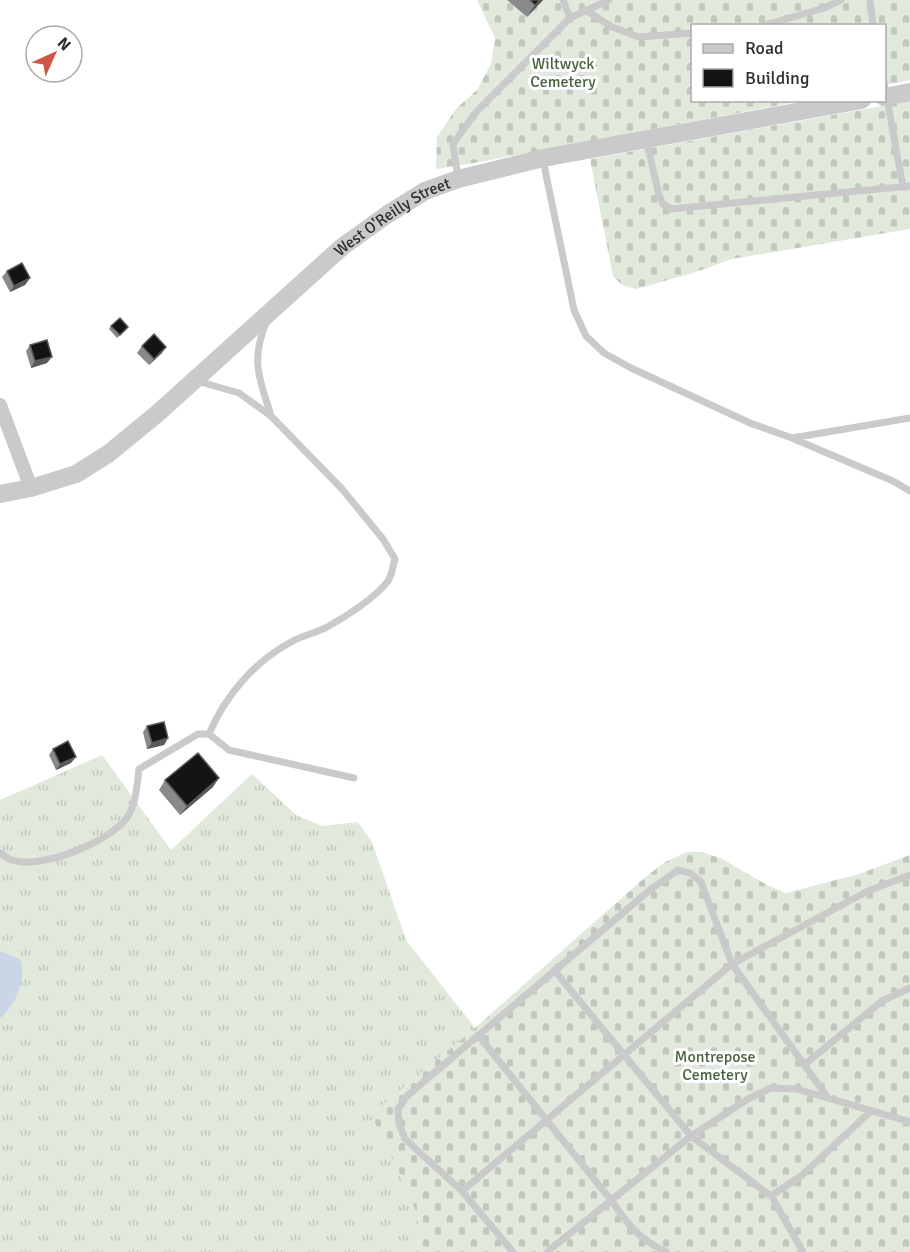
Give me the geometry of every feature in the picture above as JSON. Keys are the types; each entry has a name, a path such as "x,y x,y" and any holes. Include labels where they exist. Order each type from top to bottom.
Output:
{"street":[{"path":"886,91 910,92"},
{"name":"West O'Reilly Street","path":"0,494 31,488 76,474 108,454 342,247 425,191 458,179 543,158 851,102"},
{"path":"0,405 31,488"}],"lane":[{"path":"563,0 570,18"},
{"path":"458,179 453,144 477,111 570,18 609,0"},
{"path":"769,24 824,8 841,0"},
{"path":"870,0 873,24"},
{"path":"587,11 612,27 639,37 691,33"},
{"path":"646,139 659,195 663,204 671,209 907,186 886,91"},
{"path":"543,158 574,310 586,336 604,353 631,368 750,423 876,473 910,491"},
{"path":"271,416 256,367 260,339 272,310"},
{"path":"194,380 239,393 271,416 342,489 384,539 395,559 389,579 374,594 328,627 291,642 267,658 241,682 216,718 209,734"},
{"path":"792,438 910,418"},
{"path":"0,853 13,860 31,861 51,858 99,841 115,830 131,811 139,770 198,734 209,734 229,750 354,778"},
{"path":"513,1252 462,1191 405,1139 399,1124 398,1109 407,1096 554,970 651,889 678,870 690,873 701,882 732,964 828,1098"},
{"path":"462,1191 732,964 868,891 910,875"},
{"path":"554,970 691,1136 771,1196 803,1252"},
{"path":"804,1065 882,1001 910,988"},
{"path":"478,1035 627,1223 646,1242 666,1252"},
{"path":"547,1252 691,1136 748,1099 771,1089 797,1089 910,1122"},
{"path":"771,1196 801,1176 871,1111"}],"green space":[{"name":"Wiltwyck Cemetery","path":"477,0 910,0 910,80 886,85 886,24 691,24 691,102 796,102 436,169 437,137 456,109 477,90 491,64 495,38"},
{"path":"910,101 910,229 732,259 636,289 622,285 613,276 590,159"},
{"path":"102,755 171,850 252,774 296,815 322,826 358,822 372,842 406,940 475,1028 371,1115 411,1197 418,1219 419,1252 0,1252 0,800"},
{"name":"Montrepose Cemetery","path":"687,852 702,852 722,859 767,885 786,893 859,874 910,855 910,1252 419,1252 418,1219 411,1197 371,1115 475,1028 643,879 665,862"}],"water":[{"path":"0,951 20,959 22,975 15,999 0,1018"}],"building":[{"path":"530,0 540,0 535,5"},
{"path":"22,263 30,278 14,286 7,271"},
{"path":"120,318 128,327 120,335 111,326"},
{"path":"154,334 166,347 154,359 142,346"},
{"path":"47,340 52,357 35,361 30,345"},
{"path":"164,722 168,738 152,743 147,726"},
{"path":"68,741 76,757 60,764 53,749"},
{"path":"198,753 219,778 187,806 165,780"}]}
